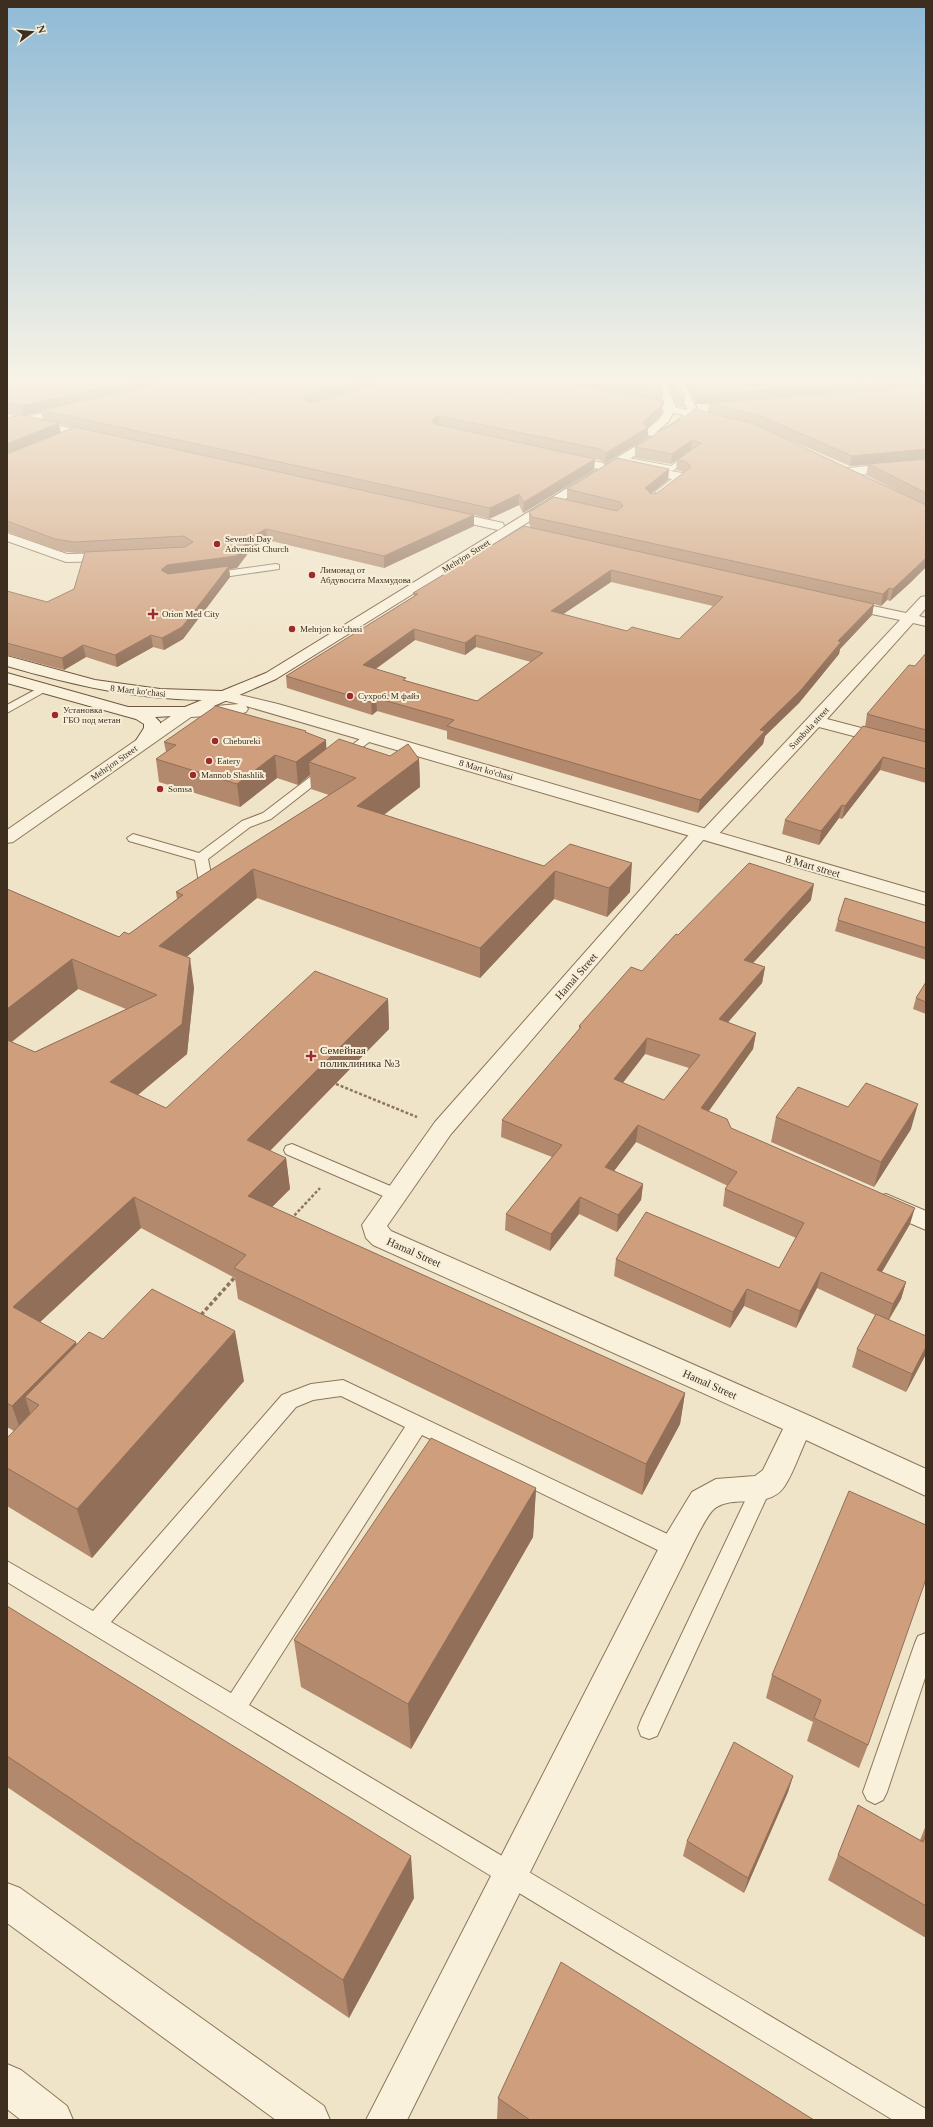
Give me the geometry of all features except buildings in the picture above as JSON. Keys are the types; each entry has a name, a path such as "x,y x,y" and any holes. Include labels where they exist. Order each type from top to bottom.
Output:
{"street":[{"name":"Mehrjon Street","path":"7,838 187,712 271,676 504,528 576,480"},
{"name":"Mehrjon Street","path":"224,696 245,678 588,480"},
{"path":"651,500 678,480"},
{"path":"864,480 869,483"},
{"path":"552,502 566,506"},
{"path":"435,512 525,532"},
{"path":"7,537 66,558 125,556"},
{"name":"Sumbula street","path":"704,834 816,721 908,618 926,600"},
{"path":"833,602 926,622"},
{"name":"8 Mart ko'chasi","path":"7,661 96,685 124,690 152,694 224,696 272,707 704,834"},
{"path":"271,676 265,683 262,691 264,699 272,707"},
{"name":"8 Mart ko'chasi","path":"7,678 127,712 187,712 272,707"},
{"path":"127,712 142,716 152,722 152,728 143,742"},
{"path":"816,721 926,750"},
{"name":"8 Mart street","path":"704,834 926,899"},
{"name":"Hamal Street","path":"704,834 443,1128 374,1225 375,1231 382,1238 800,1424 926,1483"},
{"path":"868,1195 926,1221"},
{"path":"386,2120 675,1548 702,1501 716,1492 761,1488 773,1479 800,1424"},
{"path":"7,1901 310,2120"},
{"path":"7,2084 52,2120"}],"lane":[{"path":"197,577 276,567"},
{"path":"7,710 44,688"},
{"path":"201,858 246,824 267,816 370,737"},
{"path":"133,838 201,858"},
{"path":"201,858 208,895"},
{"path":"292,1150 396,1195"},
{"path":"95,1624 289,1401 311,1392 343,1388 675,1548"},
{"path":"235,1707 418,1424"},
{"path":"649,1728 761,1488"},
{"path":"7,1571 919,2120"},
{"path":"875,1792 926,1642"}],"path":[{"path":"336,1084 443,1128"},
{"path":"288,1222 321,1187"},
{"path":"193,1316 200,1314 239,1274"},
{"path":"200,1314 207,1318"}],"place":[{"name":"Seventh Day Adventist Church","path":"217,544"},
{"name":"Лимонад от Абдувосита Махмудова","path":"312,575"},
{"name":"Orion Med City","path":"153,614"},
{"name":"Mehrjon ko'chasi","path":"292,629"},
{"name":"Сухроб. М файз","path":"350,696"},
{"name":"Установка ГБО под метан","path":"55,715"},
{"name":"Chebureki","path":"215,741"},
{"name":"Eatery","path":"209,761"},
{"name":"Mannob Shashlik","path":"193,775"},
{"name":"Somsa","path":"160,789"},
{"name":"Семейная поликлиника №3","path":"311,1056"}]}
